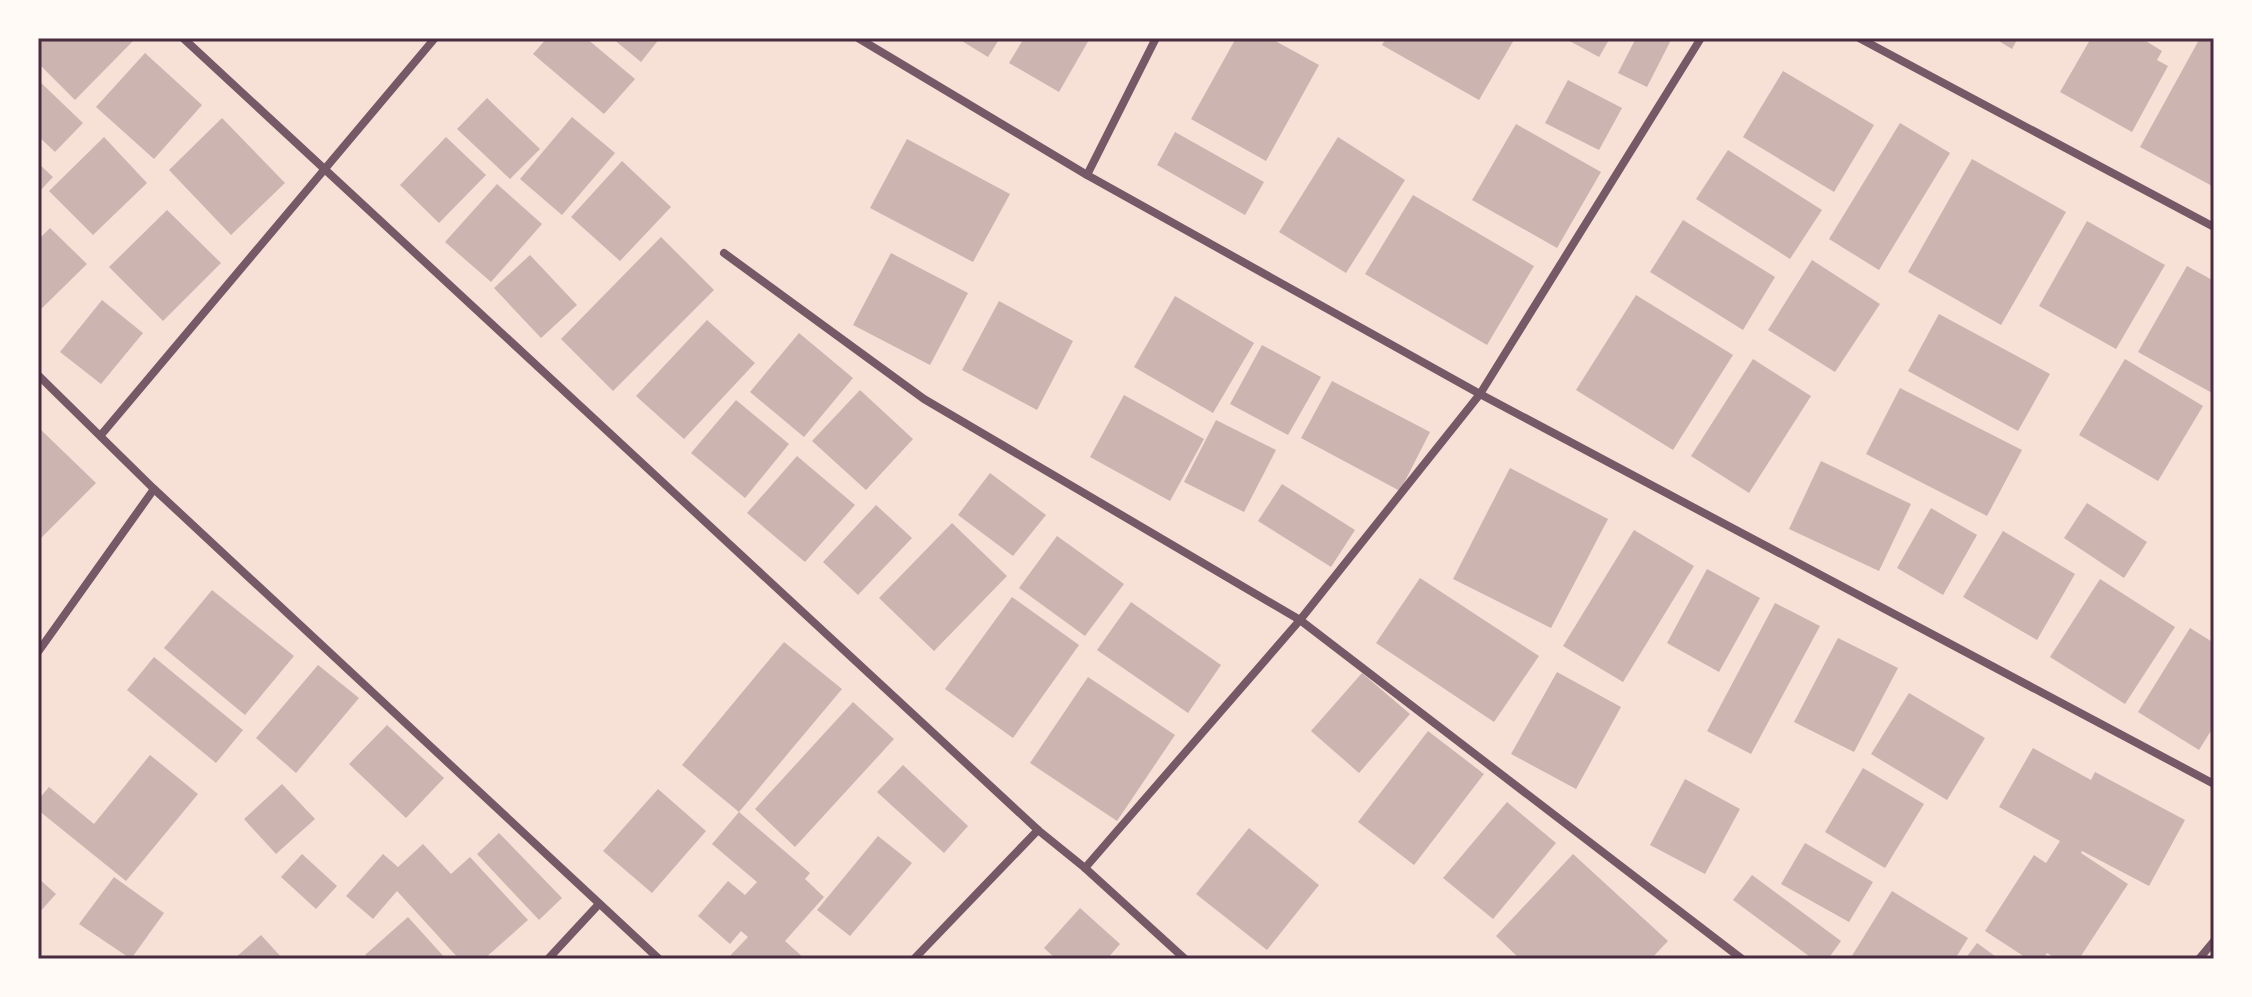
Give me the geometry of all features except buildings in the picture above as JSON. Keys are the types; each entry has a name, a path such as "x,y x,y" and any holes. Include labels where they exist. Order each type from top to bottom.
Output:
{"street":[{"path":"183,38 1038,830 1085,868 1185,959"},
{"path":"101,435 435,38"},
{"path":"858,38 1087,175 1480,394 2214,784"},
{"path":"1087,175 1156,38"},
{"path":"1085,868 1300,620 1480,394 1701,38"},
{"path":"1859,38 2214,227"},
{"path":"724,253 924,399 1300,620 1742,959"},
{"path":"38,375 154,489 659,959"},
{"path":"38,652 154,489"},
{"path":"914,959 1038,830"},
{"path":"548,959 599,904"},
{"path":"2199,959 2214,941"}]}
